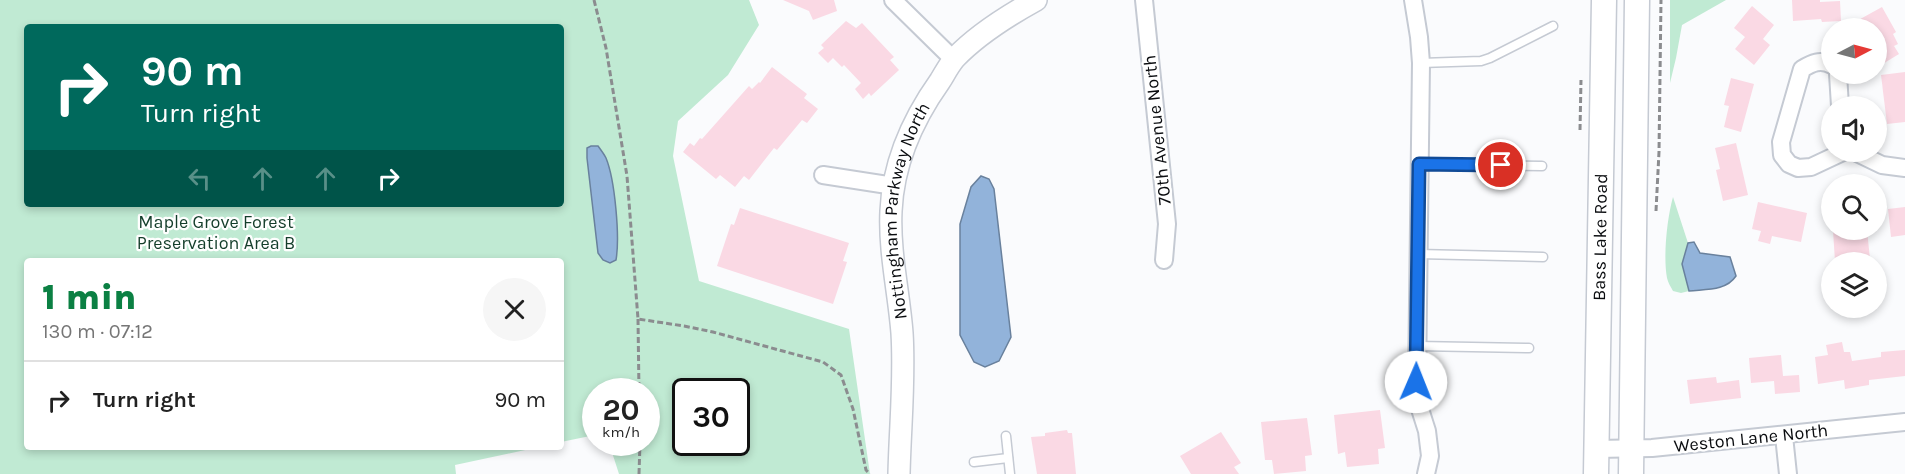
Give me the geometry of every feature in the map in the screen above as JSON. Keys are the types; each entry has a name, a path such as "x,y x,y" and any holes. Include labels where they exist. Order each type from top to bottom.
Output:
{"main road":[{"name":"Bass Lake Road","path":"1596,474 1604,0"},
{"name":"Bass Lake Road","path":"1630,474 1637,0"}],"street":[{"path":"893,0 954,60"},
{"name":"Nottingham Parkway North","path":"899,474 903,388 902,334 892,246 891,211 902,154 924,105 954,60 978,37 1010,14 1036,0"},
{"name":"70th Avenue North","path":"1144,0 1167,224 1164,260"},
{"path":"1413,0 1421,63 1416,382 1430,456 1426,474"},
{"path":"1821,61 1811,63 1802,69 1780,142 1782,155 1790,164 1798,168 1811,167 1822,162"},
{"path":"1876,162 1905,168"},
{"path":"823,175 894,186"},
{"name":"Weston Lane North","path":"1596,449 1631,450 1905,422"},
{"path":"1784,436 1788,474"}],"lane":[{"path":"1421,63 1481,61 1553,26"},
{"path":"1419,164 1542,166"},
{"path":"1418,254 1543,257"},
{"path":"1417,346 1529,348"},
{"path":"1006,436 1010,474"},
{"path":"975,462 1008,458"}],"path":[{"path":"594,0 608,59 627,176 638,319 639,378"},
{"path":"1655,220 1659,152 1661,0"},
{"path":"638,319 684,326 823,362 841,375 853,410 866,470 870,474"},
{"path":"639,474 640,456"}],"green space":[{"name":"Maple Grove Forest Preservation Area B","path":"0,0 749,0 759,25 728,75 678,121 673,156 699,281 849,329 870,474 619,474 613,456 660,456 660,378 582,378 582,438 564,441 564,258 24,258 24,450 525,450 455,465 456,474 0,474"},
{"path":"1670,0 1726,0 1682,25 1670,83"},
{"path":"1673,197 1688,243 1682,264 1689,291 1681,293 1673,291 1667,280 1665,259"}],"water":[{"path":"598,146 606,158 612,180 616,209 617,250 616,260 610,263 603,260 598,253 587,158 587,148"},
{"path":"981,176 989,179 994,189 1011,337 999,361 985,367 974,362 960,335 960,224 971,187"},
{"path":"1694,242 1700,253 1730,257 1736,276 1732,281 1721,287 1689,291 1682,264 1688,243"}],"building":[{"path":"783,0 834,0 837,11 813,20 809,11"},
{"path":"1792,0 1840,1 1841,18 1793,21"},
{"path":"1752,6 1774,25 1763,39 1770,45 1754,65 1735,49 1745,37 1734,28"},
{"path":"1882,7 1896,32 1893,34 1898,44 1894,46 1899,54 1887,61 1887,18 1862,18"},
{"path":"846,21 856,28 862,23 894,57 890,60 899,70 871,96 869,93 863,99 855,89 861,83 844,65 842,67 833,58 828,63 818,53 824,48 821,45"},
{"path":"772,67 807,94 804,98 818,109 807,123 802,120 777,150 774,148 749,180 744,176 735,187 720,175 716,179 683,152 690,143 694,146 700,138 702,139 749,86 752,89 760,83"},
{"path":"1905,72 1905,122 1887,124 1887,96 1884,96 1882,84 1887,84 1887,74"},
{"path":"1731,78 1754,84 1741,132 1724,127 1729,106 1724,105"},
{"path":"1736,143 1748,195 1723,201 1716,170 1720,169 1715,148"},
{"path":"1758,202 1807,213 1801,242 1772,236 1770,244 1758,241 1761,231 1752,229"},
{"path":"1905,207 1905,235 1891,237 1888,209"},
{"path":"740,208 849,243 843,261 847,262 833,304 717,266 731,224 734,225"},
{"path":"1834,240 1868,240 1869,252 1834,252"},
{"path":"1842,342 1844,352 1850,352 1852,361 1881,357 1881,352 1905,350 1905,376 1869,380 1869,385 1845,389 1844,380 1818,384 1815,357 1828,355 1826,345"},
{"path":"1781,355 1783,376 1799,375 1800,392 1775,394 1774,381 1751,383 1749,358"},
{"path":"1716,377 1717,383 1739,380 1741,398 1690,404 1687,380"},
{"path":"1380,410 1385,448 1378,449 1379,464 1347,467 1345,452 1338,454 1334,415"},
{"path":"1307,418 1312,455 1305,456 1306,471 1274,474 1272,460 1265,460 1261,422"},
{"path":"1067,430 1068,433 1072,433 1076,474 1037,474 1031,437"},
{"path":"1221,432 1241,463 1234,467 1239,474 1191,474 1180,456"}],"route":[{"path":"1416,382 1419,164 1501,165"}]}
